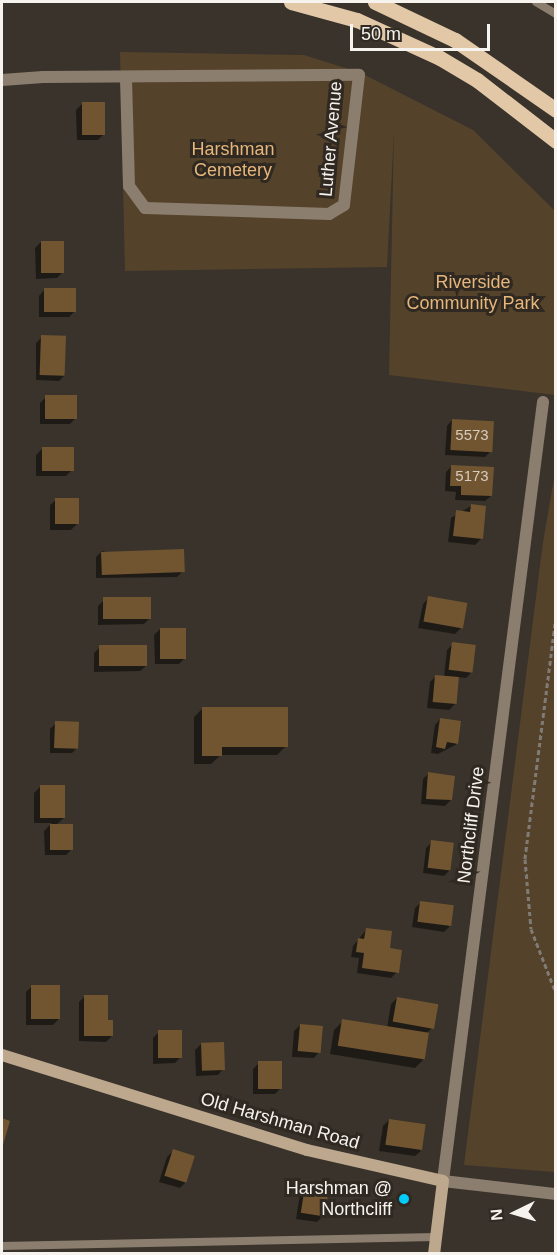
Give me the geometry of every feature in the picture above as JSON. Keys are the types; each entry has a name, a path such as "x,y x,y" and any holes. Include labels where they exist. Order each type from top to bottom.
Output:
{"main road":[{"path":"291,2 357,20 440,58 477,80 555,141"},
{"path":"375,2 455,40 555,110"}],"street":[{"name":"Luther Avenue","path":"2,80 126,77 359,75 344,205 329,214 146,208 129,186 126,77"},
{"name":"Northcliff Drive","path":"434,1254 543,402"},
{"name":"Old Harshman Road","path":"2,1055 307,1150 443,1181 555,1194"}],"lane":[{"path":"536,2 555,14"},
{"path":"2,1246 436,1237"}],"path":[{"path":"555,616 525,859 531,929 555,993"}],"green space":[{"path":"120,52 304,55 361,73 473,130 555,211 555,395 389,375 394,131 387,267 125,271"},
{"path":"555,473 556,1172 464,1165 543,542"}],"building":[{"path":"82,102 105,102 105,135 82,135"},
{"path":"41,241 64,241 64,273 41,273"},
{"path":"44,288 76,288 76,312 44,312"},
{"path":"41,335 66,336 65,376 40,375"},
{"path":"45,395 77,395 77,419 45,419"},
{"path":"452,419 494,421 492,452 450,450"},
{"path":"42,447 74,447 74,471 42,471"},
{"path":"451,465 494,467 492,496 461,495 461,486 450,486"},
{"path":"55,498 79,498 79,524 55,524"},
{"path":"471,504 486,506 483,539 453,536 456,510 470,512"},
{"path":"184,549 185,572 102,575 101,552"},
{"path":"428,596 467,603 463,629 423,622"},
{"path":"103,597 151,597 151,619 103,619"},
{"path":"160,628 186,628 186,659 160,659"},
{"path":"452,642 476,645 472,673 449,670"},
{"path":"99,645 147,645 147,666 99,666"},
{"path":"435,675 459,677 457,704 433,702"},
{"path":"202,707 288,707 288,747 222,747 222,756 202,756"},
{"path":"440,718 461,721 458,744 447,742 445,749 436,747"},
{"path":"55,721 79,722 78,749 54,748"},
{"path":"428,772 455,776 452,800 426,799"},
{"path":"40,785 65,785 65,818 40,818"},
{"path":"50,824 73,824 73,850 50,850"},
{"path":"431,840 454,843 450,871 428,868"},
{"path":"420,901 454,905 451,926 417,922"},
{"path":"366,928 392,931 390,948 402,950 399,973 362,968 364,953 356,952 358,938 364,939"},
{"path":"31,985 60,985 60,1019 31,1019"},
{"path":"84,995 108,995 108,1020 113,1020 113,1036 84,1036"},
{"path":"397,997 438,1004 434,1029 393,1022"},
{"path":"342,1019 429,1033 425,1059 338,1046"},
{"path":"300,1024 323,1026 321,1053 298,1051"},
{"path":"158,1030 182,1030 182,1058 158,1058"},
{"path":"224,1042 225,1070 202,1071 201,1043"},
{"path":"258,1061 282,1061 282,1089 258,1089"},
{"path":"2,1118 10,1121 2,1148"},
{"path":"389,1119 426,1124 422,1150 385,1145"},
{"path":"173,1149 195,1156 186,1183 164,1176"},
{"path":"305,1186 329,1190 324,1216 301,1213"}],"place":[{"name":"Harshman @ Northcliff","path":"404,1199"}],"park label":[{"name":"Harshman Cemetery","path":"233,160"},
{"name":"Riverside Community Park","path":"473,293"}]}
